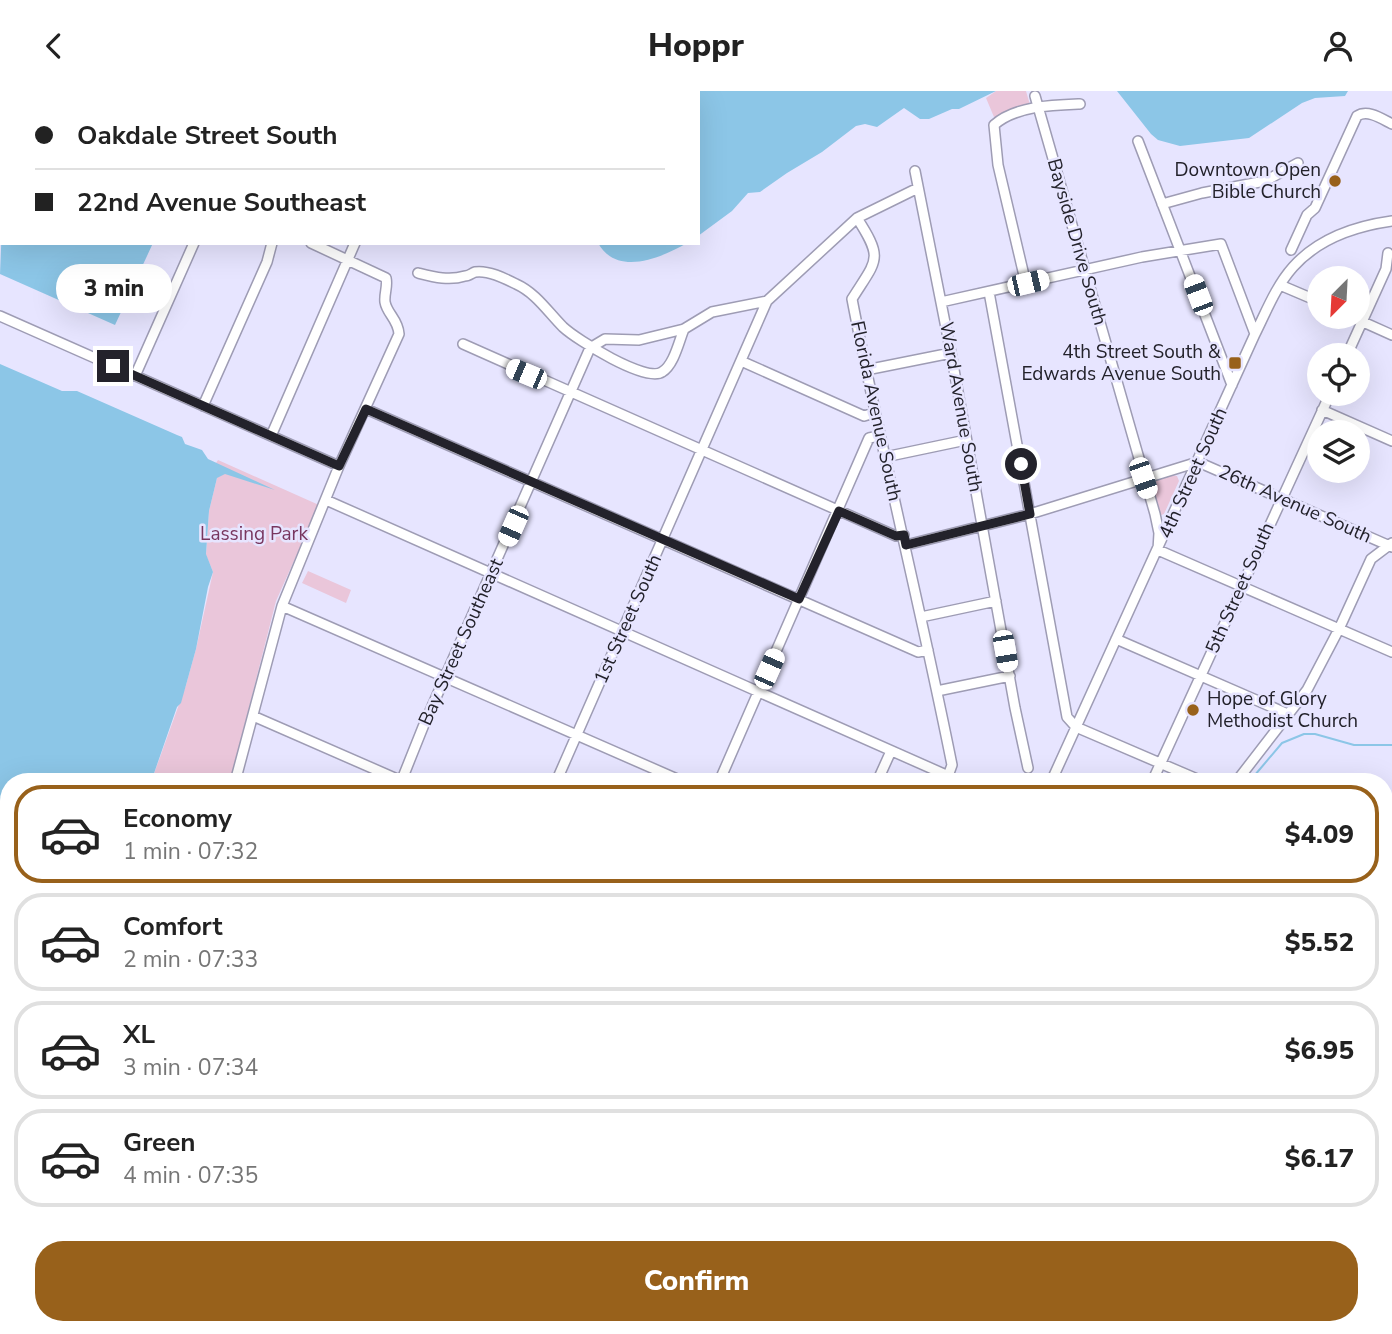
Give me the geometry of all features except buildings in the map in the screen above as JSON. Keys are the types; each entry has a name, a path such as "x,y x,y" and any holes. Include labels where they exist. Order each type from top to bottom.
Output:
{"street":[{"name":"Bayside Drive South","path":"1035,96 1155,514 1159,533 1158,550"},
{"path":"1026,284 998,165 994,125 1002,118 1039,107 1080,104"},
{"path":"1292,250 1307,215 1315,208 1357,116 1367,113 1392,124"},
{"path":"1138,141 1232,385"},
{"path":"1162,204 1265,181 1298,163"},
{"name":"Ward Avenue South","path":"915,171 1028,768"},
{"path":"590,348 605,339 639,339 684,329 712,312 767,301 857,218 918,188"},
{"name":"Florida Avenue South","path":"857,218 873,243 875,261 852,299 874,413 905,540 937,691 952,765 949,773"},
{"name":"4th Street South","path":"1055,773 1255,334 1280,285 1294,266 1322,245 1358,227 1392,221"},
{"path":"941,302 1084,270 1221,244 1255,334"},
{"path":"135,376 193,245"},
{"path":"203,406 267,262 271,245"},
{"path":"238,773 282,606 339,466 396,342 398,326 385,300 388,282 386,278 315,245"},
{"path":"271,436 354,245"},
{"path":"1370,304 1386,269 1388,253"},
{"path":"418,273 442,279 466,277 476,272 493,274 511,281 520,285 564,328 590,348 647,373 659,374 666,369 684,329"},
{"path":"1280,285 1307,296"},
{"path":"989,292 1067,717 1076,727 1182,773"},
{"name":"1st Street South","path":"560,773 767,301"},
{"path":"0,316 339,466"},
{"path":"1370,324 1392,334"},
{"path":"463,344 905,540 983,526 1030,514 1198,462"},
{"name":"Bay Street Southeast","path":"405,773 423,727 590,348"},
{"path":"866,370 951,353"},
{"path":"741,361 864,416 874,413"},
{"name":"5th Street South","path":"1156,773 1324,406"},
{"path":"366,409 918,652 928,650"},
{"path":"1322,410 1392,441"},
{"path":"723,773 869,438 880,436"},
{"path":"885,457 966,440"},
{"name":"26th Avenue South","path":"1198,462 1391,545"},
{"path":"326,500 941,773"},
{"path":"1243,773 1307,690 1371,559 1391,545"},
{"path":"1158,550 1392,652"},
{"path":"921,617 996,601"},
{"path":"282,606 663,773"},
{"path":"1116,639 1288,715"},
{"path":"937,691 1010,676"},
{"path":"253,716 382,773"},
{"path":"881,773 891,751"}],"green space":[{"path":"996,91 1026,91 1030,105 994,117 986,98"},
{"name":"Lassing Park","path":"210,460 216,463 218,460 319,505 276,601 232,773 154,773 186,685 213,572 206,555 209,511 217,478"},
{"path":"1170,475 1177,476 1179,481 1164,514 1161,515 1158,513 1151,484 1153,480"},
{"path":"308,571 351,590 346,603 302,583"}],"water":[{"path":"700,91 996,91 959,109 952,109 929,119 920,119 904,108 877,127 865,124 856,126 822,152 760,192 748,193 732,211 700,235"},
{"path":"1117,91 1348,91 1345,96 1315,98 1302,103 1249,138 1180,146 1158,140 1151,134"},
{"path":"1,245 152,245 115,325 0,274"},
{"path":"600,245 683,245 652,259 640,261 628,262 606,253"},
{"path":"0,364 62,391 77,391 182,437 185,444 202,450 208,459 275,490 225,474 217,478 209,511 206,554 213,572 181,703 177,707 154,773 0,773"}],"waterway":[{"path":"1257,773 1282,743 1304,734 1315,734 1354,745 1392,745"}],"place":[{"name":"Downtown Open Bible Church","path":"1335,181"},
{"name":"4th Street South & Edwards Avenue South","path":"1235,363"},
{"name":"Hope of Glory Methodist Church","path":"1193,710"}],"route":[{"path":"113,366 339,466 366,409 799,599 839,511 896,536 904,535 906,545 1030,514 1021,464"}]}
